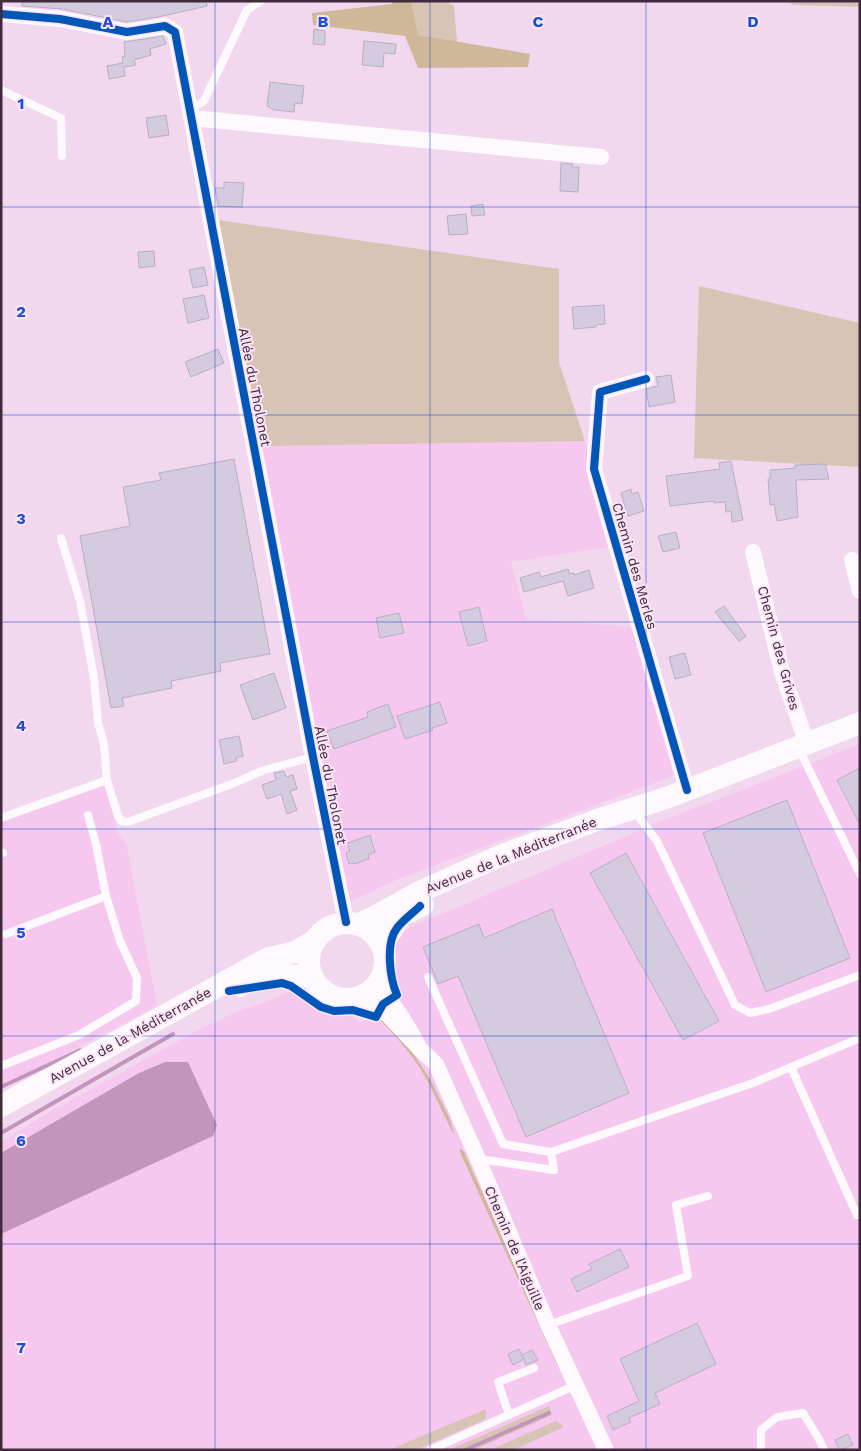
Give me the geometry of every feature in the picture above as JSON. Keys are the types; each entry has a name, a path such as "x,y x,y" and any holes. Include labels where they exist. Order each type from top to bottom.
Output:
{"main road":[{"name":"Avenue de la Méditerranée","path":"352,923 374,917 419,892 500,856 600,819 678,794 860,723"},
{"name":"Avenue de la Méditerranée","path":"803,746 860,731"},
{"name":"Avenue de la Méditerranée","path":"382,945 401,916 414,909 443,895 565,847 678,794"},
{"path":"352,923 370,929 379,938 386,962 384,974 377,985 368,993 356,998 344,999 331,996 320,989 313,978 309,966 309,953 314,941 322,931 333,925 352,923"},
{"name":"Avenue de la Méditerranée","path":"1,1106 267,959 295,952 314,941"},
{"name":"Avenue de la Méditerranée","path":"1,1119 112,1055 249,981 288,974 313,978"}],"street":[{"name":"Allée du Tholonet","path":"1,14 60,19 127,32 165,26 175,32 313,757 352,923"},
{"path":"191,114 602,157"},
{"name":"Chemin des Merles","path":"646,379 600,392 594,469 678,794"},
{"name":"Chemin des Grives","path":"753,552 782,672 803,746"},
{"path":"852,560 860,591"},
{"name":"Chemin de l'Aiguille","path":"377,985 388,996 410,1029 420,1049"},
{"name":"Chemin de l'Aiguille","path":"356,998 388,1016 436,1064 548,1325 606,1450"}],"lane":[{"path":"191,114 204,101 247,10 261,1"},
{"path":"1,90 61,118 62,156"},
{"path":"61,538 80,601 94,678 98,723 104,744 106,780 121,821 128,822 232,784 264,770 313,757"},
{"path":"803,746 860,874"},
{"path":"1,818 106,780"},
{"path":"636,813 657,841 735,1005 750,1013 860,975"},
{"path":"1,1066 79,1035 136,1001 137,978 120,941 106,896 96,844 88,815"},
{"path":"6,934 106,896"},
{"path":"428,977 503,1144 550,1152 753,1083 860,1038"},
{"path":"791,1067 857,1215"},
{"path":"478,1159 554,1170 550,1152"},
{"path":"548,1325 688,1276 676,1205 708,1196"},
{"path":"509,1415 498,1382 534,1368"},
{"path":"430,1450 576,1385"},
{"path":"761,1450 761,1430 777,1417 803,1413 824,1450"}],"shaded area":[{"path":"392,1 411,1 418,35 530,54 528,67 418,68 405,36 313,25 312,13 392,4"},
{"path":"411,1 444,1 454,6 457,42 417,35"},
{"path":"788,1 860,1 860,7 793,5"},
{"path":"218,220 559,269 559,362 585,441 262,446"},
{"path":"699,286 860,323 860,467 694,458"},
{"path":"585,441 609,547 511,562 526,619 636,627 678,774 396,880 345,904 254,446"},
{"path":"860,744 860,1450 1,1450 1,1142 53,1110 200,1029 238,1011 272,1000 308,981 359,1022 371,1018 389,991 399,932 657,823"},
{"path":"106,785 118,833 126,842 157,1006 1,1087 1,822"},
{"path":"380,1016 401,1035 430,1079 449,1117 455,1136 419,1066 379,1019"},
{"path":"165,1062 188,1062 217,1125 213,1136 1,1234 1,1153 139,1073"},
{"path":"460,1148 464,1152 557,1359 558,1367 460,1152"},
{"path":"549,1406 552,1415 474,1450 449,1450"},
{"path":"486,1409 484,1420 416,1450 389,1450"},
{"path":"556,1421 564,1427 513,1450 490,1450"}],"building":[{"path":"22,1 206,1 207,6 127,22 62,9 22,6"},
{"path":"314,29 325,31 325,45 313,44"},
{"path":"163,36 166,44 150,49 151,55 134,60 136,65 124,67 125,76 109,79 107,66 123,63 122,57 125,56 124,42"},
{"path":"364,41 396,44 395,54 384,53 383,67 362,65"},
{"path":"270,82 304,86 302,104 295,103 294,112 274,110 267,106"},
{"path":"166,115 169,135 149,138 146,118"},
{"path":"561,163 573,164 572,167 579,167 578,192 560,191"},
{"path":"224,182 244,183 242,207 218,206 215,188 224,188"},
{"path":"483,204 485,215 472,216 471,206"},
{"path":"466,214 468,234 449,235 447,216"},
{"path":"154,251 155,266 139,268 138,252"},
{"path":"204,267 208,285 193,288 189,270"},
{"path":"204,295 209,318 188,323 183,299"},
{"path":"604,305 605,324 596,325 596,327 574,329 572,307"},
{"path":"218,349 224,363 191,377 185,362"},
{"path":"671,375 675,402 649,407 646,389 658,386 656,377"},
{"path":"234,459 270,654 220,663 221,671 171,681 172,688 122,698 124,706 111,708 80,536 130,526 123,487 161,480 159,473"},
{"path":"731,461 743,520 732,522 731,511 726,512 725,502 714,503 714,501 670,506 666,476 720,469 719,463"},
{"path":"825,464 829,479 796,480 798,517 777,521 774,504 770,505 768,479 770,479 770,470 795,468 795,465"},
{"path":"631,489 632,494 638,492 644,511 628,516 621,493"},
{"path":"676,532 680,548 663,552 658,536"},
{"path":"568,569 570,574 574,573 574,575 589,570 594,588 568,596 563,581 524,592 520,578 539,572 541,577"},
{"path":"724,606 746,636 739,641 715,612"},
{"path":"479,607 487,641 468,646 459,612"},
{"path":"399,613 404,633 380,638 376,618"},
{"path":"685,653 691,675 675,679 669,657"},
{"path":"274,673 286,708 253,720 240,685"},
{"path":"440,702 447,723 432,728 433,730 405,739 397,716"},
{"path":"388,704 396,727 334,749 327,731 368,717 367,712"},
{"path":"239,736 243,756 236,758 237,761 224,764 219,740"},
{"path":"860,768 860,825 837,780"},
{"path":"284,771 286,777 293,775 297,789 290,791 297,810 287,814 281,794 267,799 262,785 276,780 274,773"},
{"path":"787,800 850,958 766,992 703,833"},
{"path":"370,835 375,852 368,855 369,859 349,864 346,853 350,851 348,843"},
{"path":"626,853 719,1021 683,1040 590,873"},
{"path":"552,909 629,1093 526,1137 458,976 438,984 423,947 479,924 484,938"},
{"path":"620,1249 629,1267 577,1292 571,1279 592,1269 589,1264"},
{"path":"697,1323 716,1364 655,1393 660,1404 629,1418 631,1422 613,1430 607,1416 639,1401 620,1359"},
{"path":"519,1349 524,1359 513,1365 508,1354"},
{"path":"532,1350 538,1360 526,1365 522,1355"},
{"path":"848,1434 853,1445 839,1450 835,1440"}],"waterway":[{"path":"1,1133 173,1034"},
{"path":"1,1087 80,1050"},
{"path":"465,1450 549,1413"}],"cycle path":[{"path":"1,14 60,19 127,32 165,26 175,32 346,922"},
{"path":"646,379 600,392 594,469 687,790"},
{"path":"229,991 282,983 291,986 321,1007 334,1011 353,1010 376,1017 383,1004 397,995 392,980 390,961 393,935 399,925 420,906"}]}
